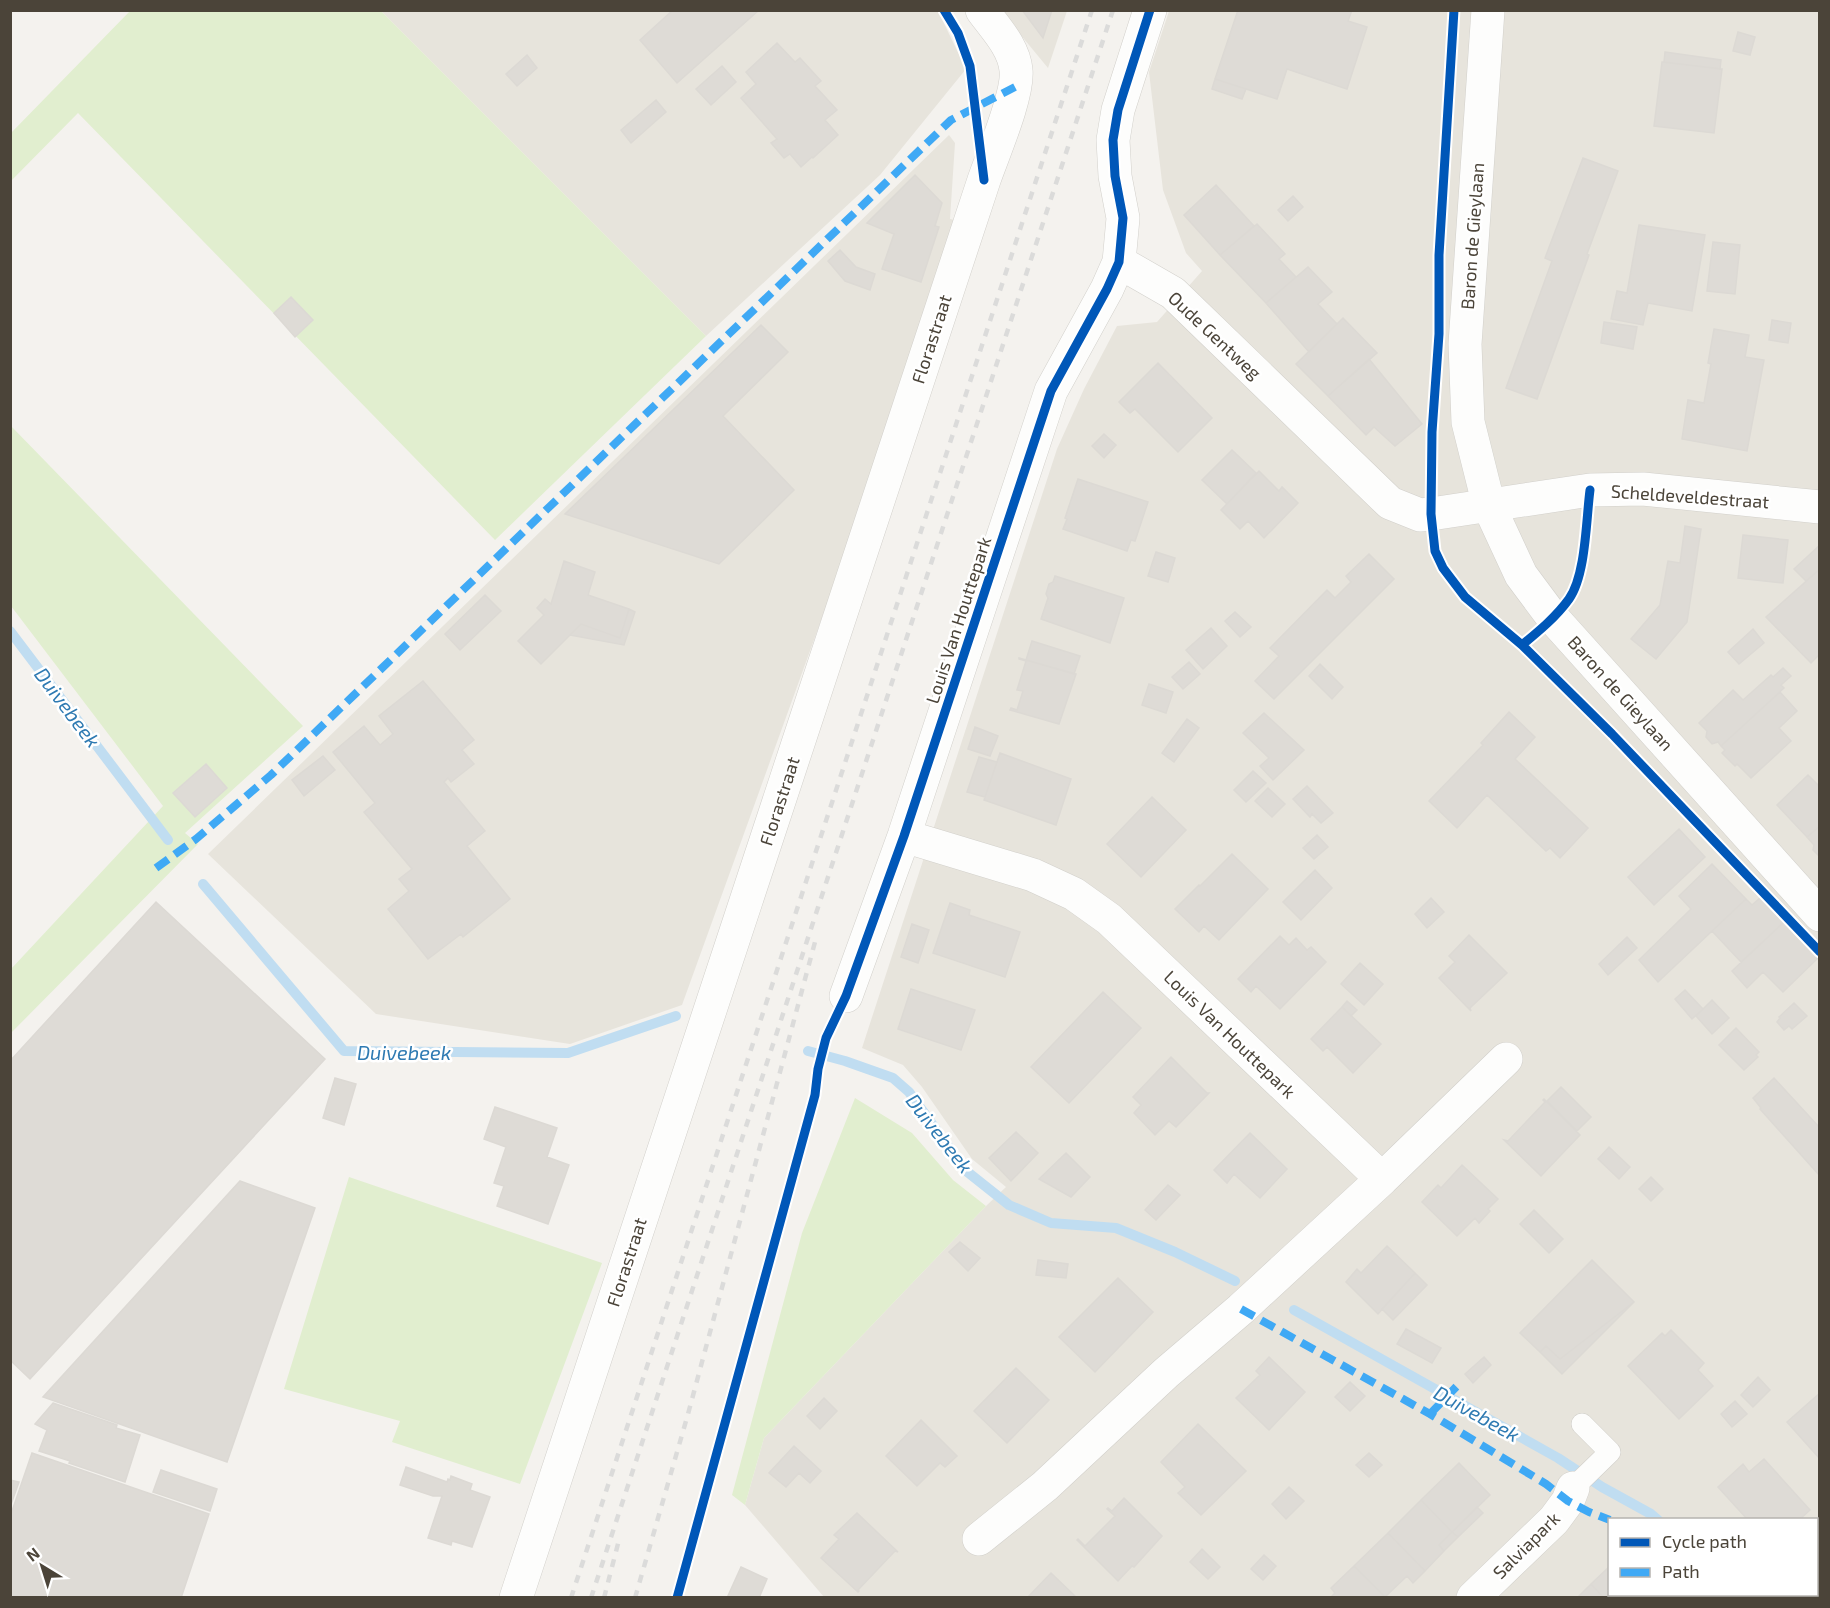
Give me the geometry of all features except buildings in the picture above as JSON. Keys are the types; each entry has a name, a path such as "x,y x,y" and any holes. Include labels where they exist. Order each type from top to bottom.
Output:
{"street":[{"name":"Florastraat","path":"516,1598 1015,87 1016,69 1010,51 1002,36 981,10"},
{"path":"1119,262 1124,218 1115,176 1113,140 1118,110 1149,10"},
{"name":"Baron de Gieylaan","path":"1488,10 1465,344 1468,422 1489,506 1521,575 1553,618 1820,915"},
{"name":"Oude Gentweg","path":"1119,262 1173,293 1390,503 1420,515 1489,506"},
{"name":"Louis Van Houttepark","path":"846,996 904,836 1051,392 1107,289 1119,262"},
{"name":"Scheldeveldestraat","path":"1489,506 1590,490 1642,489 1820,507"},
{"name":"Louis Van Houttepark","path":"904,836 1033,875 1074,894 1109,919 1382,1179"},
{"path":"979,1539 1045,1486 1166,1373 1241,1309 1382,1179 1506,1059"},
{"name":"Salviapark","path":"1473,1598 1554,1520 1582,1478"}],"lane":[{"path":"1582,1424 1610,1452 1582,1478"}],"shaded area":[{"path":"381,11 938,11 966,69 880,175 706,336"},
{"path":"1001,11 1067,11 1048,68"},
{"path":"1169,11 1819,11 1819,1597 824,1597 745,1505 764,1438 1006,1187 972,1159 922,1087 903,1065 862,1048 1057,449 1084,389 1117,326 1157,322 1202,271 1186,253 1163,190 1149,72"},
{"path":"949,135 955,143 950,219 955,220 832,590 682,1005 570,1044 376,1014 208,854"}],"green space":[{"path":"130,11 381,11 706,336 495,540 78,113 11,181 11,133"},
{"path":"11,426 303,726 185,833 198,844 11,1033 11,969 163,806 11,606"},
{"path":"855,1098 912,1133 953,1180 986,1206 764,1438 745,1505 732,1495 802,1233"},
{"path":"349,1177 602,1263 520,1484 392,1442 400,1421 284,1389"}],"waterway":[{"name":"Duivebeek","path":"10,631 168,840"},
{"name":"Duivebeek","path":"203,884 344,1051 568,1053 676,1016"},
{"name":"Duivebeek","path":"808,1051 893,1078 909,1092 965,1170 1009,1205 1051,1223 1116,1228 1175,1252 1235,1281"},
{"name":"Duivebeek","path":"1294,1310 1558,1458 1656,1518"}],"railway":[{"path":"571,1598 1092,10"},
{"path":"591,1598 1113,10"},
{"path":"635,1598 688,1414 815,942"},
{"path":"604,1598 620,1536"}],"marked path":[{"path":"156,868 196,839 271,775 951,120 1015,87"},
{"path":"1241,1309 1430,1414 1546,1484 1568,1501 1608,1519"},
{"path":"1430,1414 1457,1386"}],"cycle path":[{"path":"944,10 958,33 970,66 984,180"},
{"path":"677,1598 815,1095 818,1069 826,1038 846,996 904,836 1051,391 1107,289 1119,262 1123,218 1115,176 1113,140 1118,110 1150,10"},
{"path":"1454,10 1439,255 1439,334 1432,432 1431,514 1435,551 1443,568 1465,597 1522,645 1612,734 1820,952"},
{"path":"1522,645 1559,612 1575,589 1582,562 1590,490"}]}
